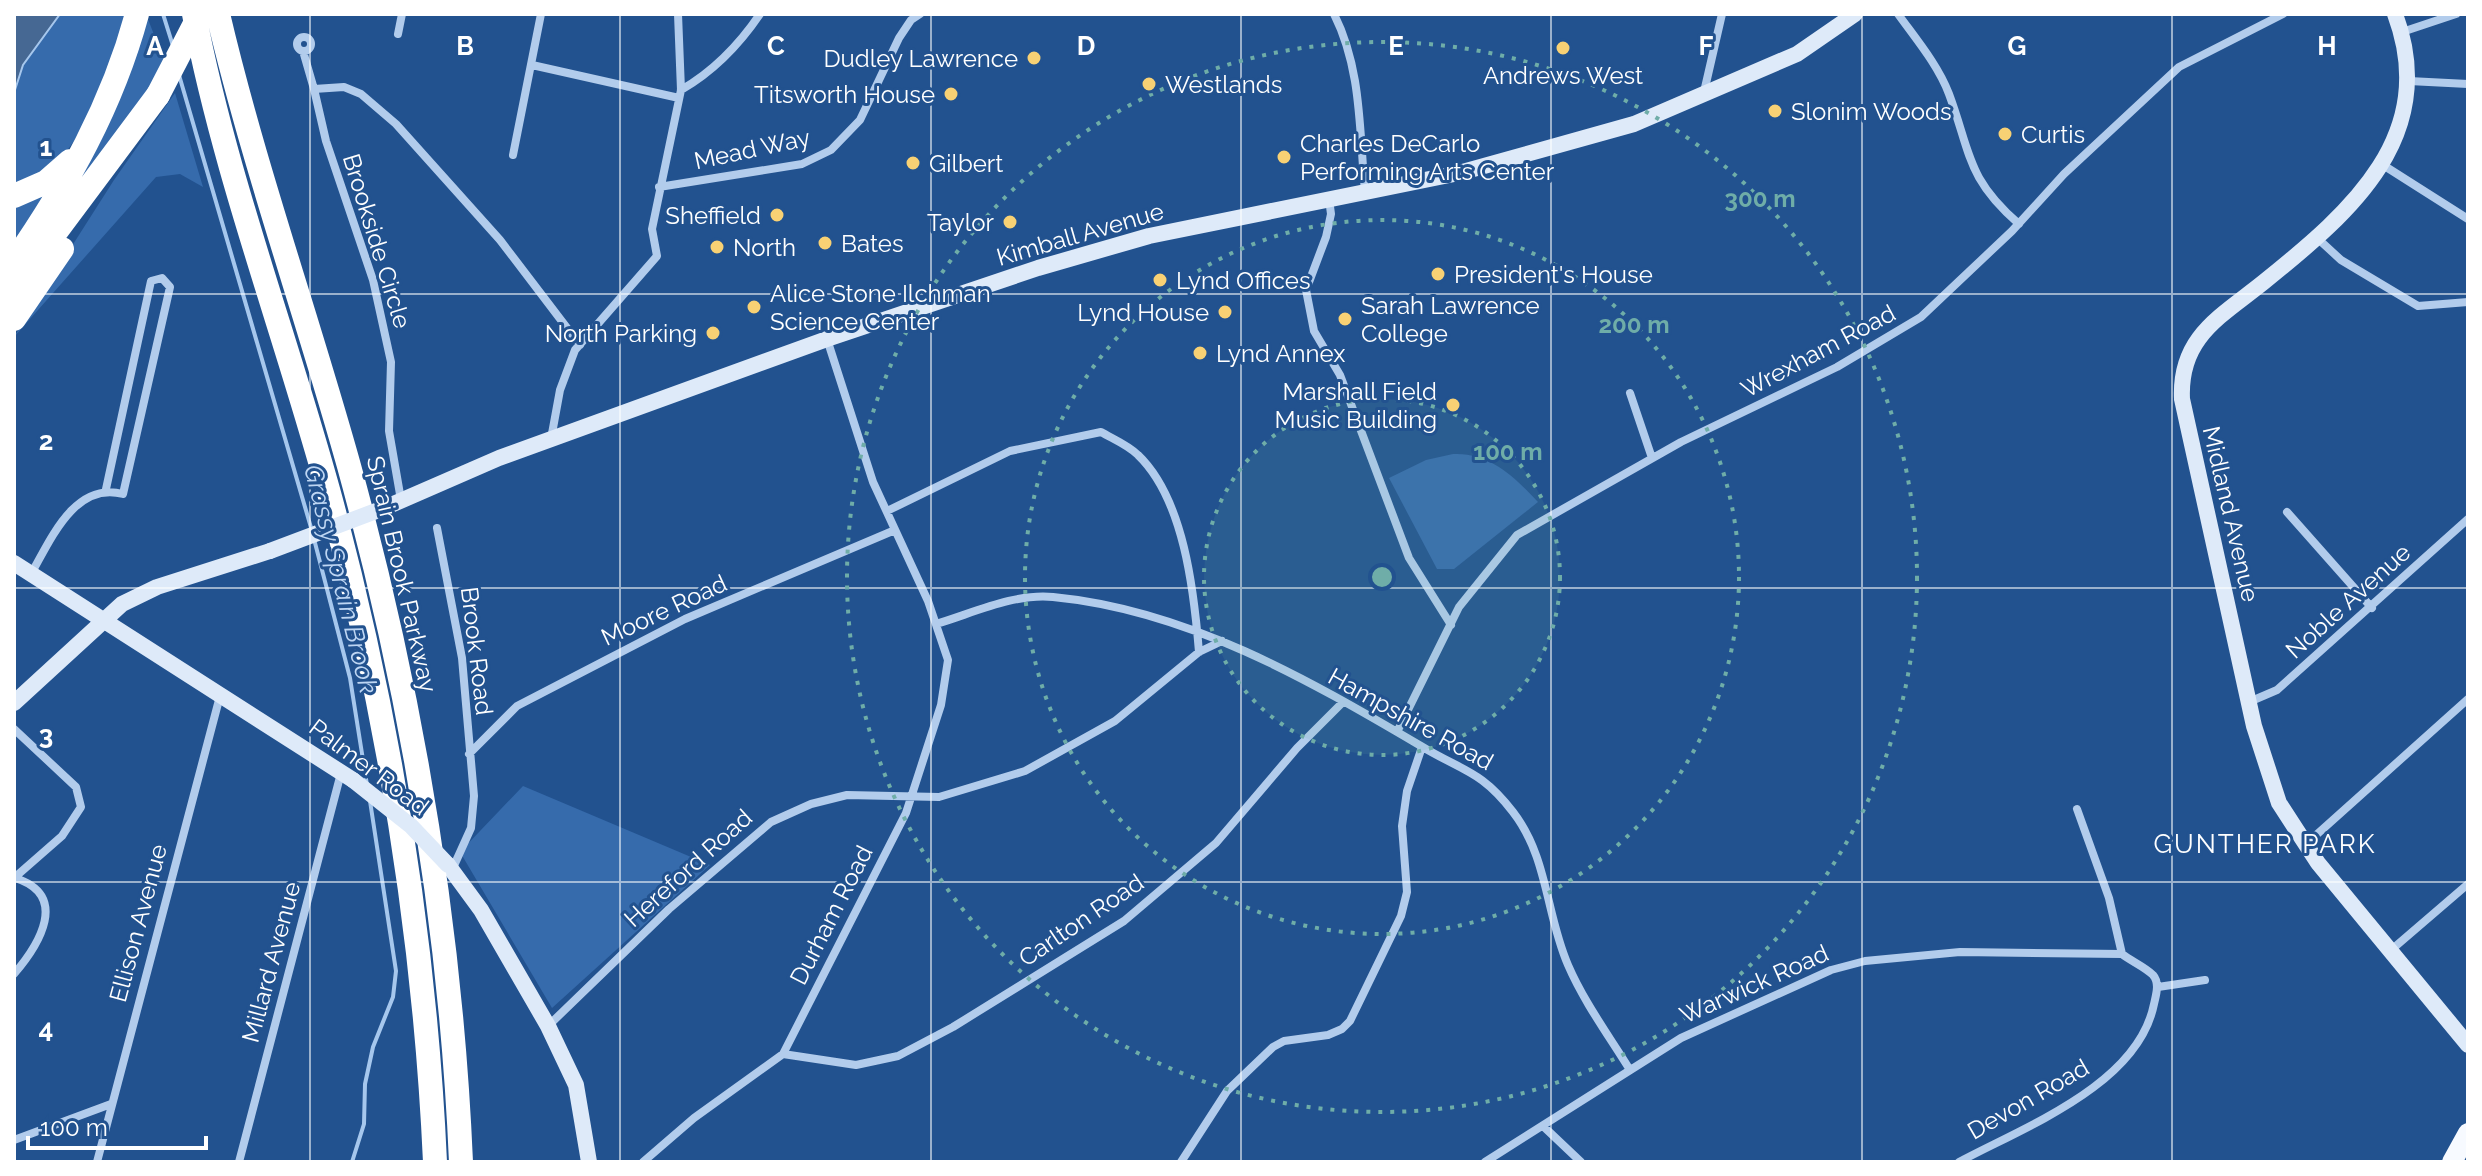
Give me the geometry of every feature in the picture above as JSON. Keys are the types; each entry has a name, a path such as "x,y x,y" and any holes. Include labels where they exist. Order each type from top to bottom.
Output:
{"highway":[{"path":"14,262 63,190 92,134 118,73 137,14"},
{"path":"14,288 158,95 197,14"},
{"path":"197,14 225,137 333,509 373,681 415,937 435,1162"},
{"name":"Sprain Brook Parkway","path":"218,14 250,137 349,467 396,664 432,864 455,1065 461,1162"},
{"path":"14,196 54,177 92,134"},
{"path":"14,319 79,223 126,140"}],"main road":[{"path":"2452,1161 2468,1133"}],"street":[{"path":"398,34 402,14"},
{"path":"513,155 541,14"},
{"path":"550,442 560,390 580,345 657,256 652,229 680,94 678,14"},
{"path":"680,94 733,49 760,14"},
{"name":"Mead Way","path":"659,187 815,161 847,137 860,120 899,38 911,20 920,14"},
{"path":"1334,14 1351,50 1357,81 1365,191"},
{"path":"1703,97 1722,14"},
{"name":"Kimball Avenue","path":"14,703 122,604 157,587 270,551 384,508 499,458 827,339 1038,268 1135,240 1521,156 1634,124 1703,97 1797,54 1855,14"},
{"path":"1898,14 1948,92 1964,148 1980,182 2019,224"},
{"name":"Wrexham Road","path":"1398,730 1451,625 1476,584 1517,535 1652,458 1891,337 1921,317 2019,224 2064,174 2179,67 2283,14"},
{"name":"Midland Avenue","path":"2395,14 2402,32 2409,81 2404,119 2383,165 2316,237 2196,340 2183,369 2186,422 2249,702 2273,789 2305,845 2468,1045"},
{"path":"2402,32 2456,14"},
{"name":"Brookside Circle","path":"303,51 326,141 373,280 391,362 389,431 401,501"},
{"path":"532,65 680,94"},
{"path":"2409,81 2468,84"},
{"path":"314,89 344,87 361,94 396,124 500,240 580,345"},
{"path":"2383,165 2468,219"},
{"path":"1329,198 1331,214 1326,237 1306,290 1314,331 1340,375 1409,558 1451,625"},
{"path":"2316,237 2341,260 2418,306 2468,302"},
{"path":"31,574 69,513 83,500 106,489 123,494 170,287 162,278 151,281 106,489"},
{"path":"827,339 873,482 936,624"},
{"path":"1630,393 1652,458"},
{"path":"123,412 141,416"},
{"path":"887,511 1010,451 1101,432 1135,452 1157,478 1179,530 1190,567 1199,652"},
{"path":"2287,512 2372,608"},
{"name":"Noble Avenue","path":"2249,702 2273,694 2468,519"},
{"name":"Brook Road","path":"437,528 462,658 475,811 471,828 450,868"},
{"name":"Moore Road","path":"469,754 489,730 517,706 685,619 895,530"},
{"name":"Palmer Road","path":"14,563 347,776 411,826 450,868 481,910 548,1026 576,1085 589,1162"},
{"name":"Hampshire Road","path":"936,624 1026,597 1052,597 1127,608 1222,641 1398,730 1422,747 1467,767 1489,784 1515,813 1546,879 1555,928 1568,966 1630,1070"},
{"name":"Durham Road","path":"643,1162 694,1118 783,1054 791,1040 911,797 935,729 948,660 936,624"},
{"name":"Hereford Road","path":"548,1026 669,909 771,822 811,804 847,795 939,797 1025,771 1068,750 1135,707 1199,652 1222,641"},
{"name":"Ellison Avenue","path":"97,1162 220,695"},
{"path":"2305,845 2468,699"},
{"name":"Carlton Road","path":"783,1054 856,1065 898,1056 953,1027 1124,921 1216,843 1297,748 1343,702"},
{"path":"14,729 76,787 81,807 62,836 15,878 37,889 44,900 45,916 41,936 14,974"},
{"path":"1181,1162 1227,1091 1273,1047 1284,1041 1328,1035 1350,1021 1401,916 1407,892 1402,826 1407,791 1422,747"},
{"name":"Millard Avenue","path":"239,1162 347,776"},
{"path":"2077,809 2109,898 2122,954 2154,976 2158,987 2205,980"},
{"path":"2390,951 2468,884"},
{"name":"Warwick Road","path":"1485,1162 1717,1019 1831,970 1865,961 1960,952 2122,954"},
{"name":"Devon Road","path":"1959,1162 2100,1083 2139,1042 2152,1015 2158,987"},
{"path":"791,1040 803,1058"},
{"path":"14,1140 111,1104"},
{"path":"1543,1126 1581,1162"}],"shaded area":[{"path":"14,14 60,14 23,65 14,93"},
{"path":"60,14 129,14 98,98 76,139 48,170 14,185 14,93 23,65"},
{"path":"146,14 165,63 143,99 48,229"},
{"path":"175,93 203,187 180,174 156,177 14,337 114,180"},
{"path":"53,187 14,250 14,204"},
{"path":"1466,454 1490,462 1510,475 1538,502 1454,569 1437,569 1389,478 1426,460"},
{"path":"523,786 710,865 552,1008 460,852"}],"waterway":[{"name":"Grassy Sprain Brook","path":"163,14 173,46"},
{"name":"Grassy Sprain Brook","path":"179,75 312,531"},
{"name":"Grassy Sprain Brook","path":"314,539 350,678 367,785"},
{"name":"Grassy Sprain Brook","path":"352,1162 364,1124 365,1084 373,1047 393,997 396,971 370,801"}],"place":[{"name":"Andrews West","path":"1563,48"},
{"name":"Dudley Lawrence","path":"1034,58"},
{"name":"Westlands","path":"1149,84"},
{"name":"Titsworth House","path":"951,94"},
{"name":"Slonim Woods","path":"1775,111"},
{"name":"Curtis","path":"2005,134"},
{"name":"Charles DeCarlo Performing Arts Center","path":"1284,157"},
{"name":"Gilbert","path":"913,163"},
{"name":"Sheffield","path":"777,215"},
{"name":"Taylor","path":"1010,222"},
{"name":"Bates","path":"825,243"},
{"name":"North","path":"717,247"},
{"name":"President's House","path":"1438,274"},
{"name":"Lynd Offices","path":"1160,280"},
{"name":"Alice Stone Ilchman Science Center","path":"754,307"},
{"name":"Lynd House","path":"1225,312"},
{"name":"Sarah Lawrence College","path":"1345,319"},
{"name":"North Parking","path":"713,333"},
{"name":"Lynd Annex","path":"1200,353"},
{"name":"Marshall Field Music Building","path":"1453,405"}],"district":[{"name":"GUNTHER PARK","path":"2265,844"}]}
